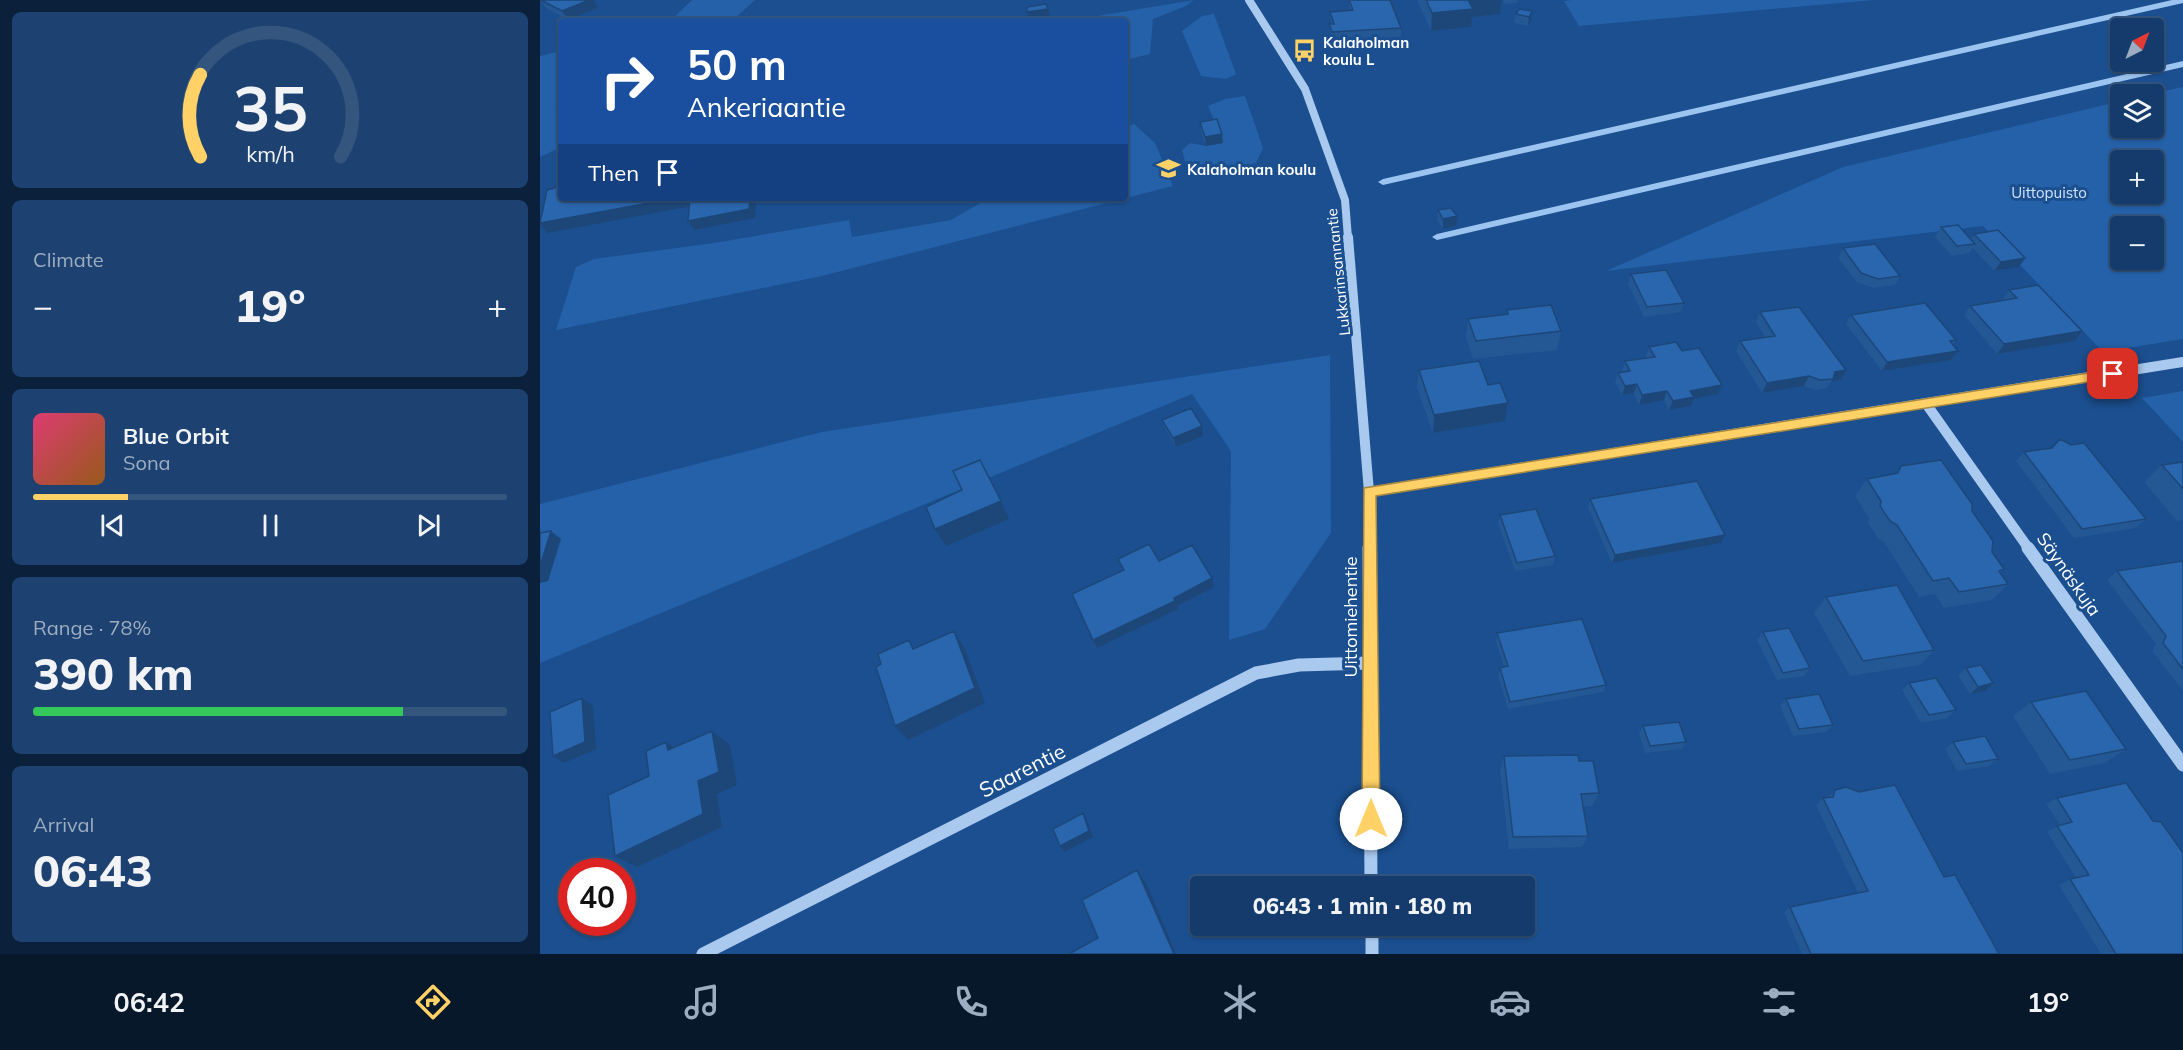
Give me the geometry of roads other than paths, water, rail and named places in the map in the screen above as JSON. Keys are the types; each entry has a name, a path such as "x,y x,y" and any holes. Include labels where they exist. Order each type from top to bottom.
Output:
{"street":[{"name":"Lukkarinsannantie","path":"1250,0 1305,88 1345,200 1359,347"},
{"name":"Uittomiehentie","path":"1359,347 1369,492 1371,876"},
{"path":"1369,492 1927,405 2183,362"},
{"name":"Säynäskuja","path":"1927,405 2183,765"},
{"name":"Saarentie","path":"703,954 1256,673 1299,665 1370,663"},
{"path":"1372,936 1372,954"}],"waterway":[{"path":"1383,182 2183,0"},
{"path":"1437,237 2183,64"}],"place":[{"name":"Kalaholman koulu L","path":"1305,51"},
{"name":"Kalaholman koulu","path":"1169,169"}],"park label":[{"name":"Uittopuisto","path":"2049,192"}]}
